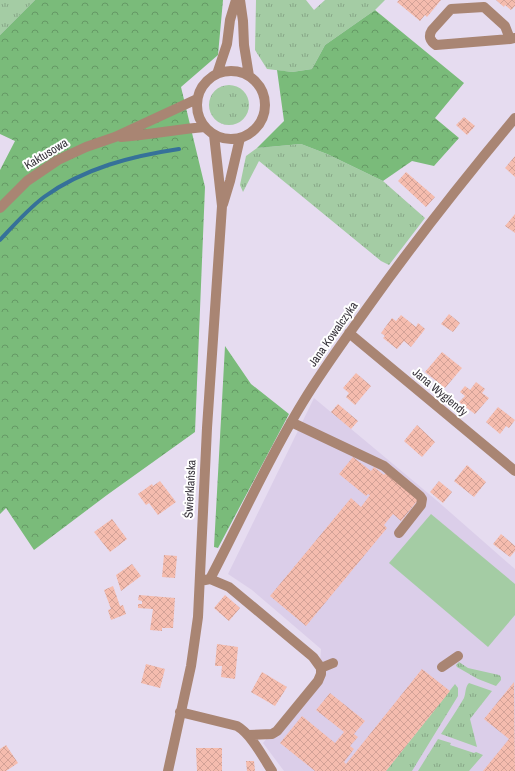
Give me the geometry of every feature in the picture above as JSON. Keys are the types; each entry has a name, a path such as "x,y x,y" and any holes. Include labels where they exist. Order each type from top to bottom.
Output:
{"street":[{"path":"217,74 226,44 230,20 236,0"},
{"path":"240,0 244,45 249,76"},
{"path":"484,7 505,26 512,39 436,45 429,37 432,30 451,9 484,7"},
{"path":"225,71 242,72 249,76 257,82 263,91 266,106 265,114 258,127 247,136 240,138 227,139 214,135 205,127 198,114 197,99 206,81 225,71"},
{"name":"Kaktusowa","path":"0,208 27,181 49,165 76,151 115,137 197,99"},
{"name":"Jana Kowalczyka","path":"205,580 291,422 317,379 392,273 454,192 515,118"},
{"name":"Kaktusowa","path":"115,137 150,135 174,130 205,127"},
{"name":"Świerklańska","path":"168,771 191,666 205,580 207,428 222,206 214,135"},
{"name":"Świerklańska","path":"222,206 230,181 240,138"},
{"name":"Jana Wyglendy","path":"349,333 515,471"},
{"path":"291,422 384,466 420,496 422,499 421,505 399,533"},
{"path":"205,580 229,587 312,656 321,668 321,674 318,681 277,731 272,734 248,735"},
{"path":"442,667 458,656"},
{"path":"321,668 333,663"},
{"path":"180,712 237,726 242,729 248,735 272,771"}],"shaded area":[{"path":"314,398 435,499 515,569 515,771 284,771 263,743 319,677 321,649 252,590 228,574"}],"green space":[{"path":"0,0 35,0 0,35"},
{"path":"35,0 223,0 218,55 181,87 205,187 195,432 107,495 34,550 6,508 0,514 0,170 15,141 0,134 0,35"},
{"path":"256,0 306,0 314,10 325,0 385,0 375,10 325,45 312,69 292,72 267,69 255,50"},
{"path":"375,10 464,83 435,118 459,138 434,166 412,161 383,181 327,154 301,144 257,148 284,121 277,70 292,72 312,69 325,45"},
{"path":"233,85 240,88 246,94 249,105 248,113 240,122 233,125 225,125 218,122 210,113 209,101 212,94 221,86"},
{"path":"301,144 327,154 383,181 425,218 389,265 381,261 259,161 243,192 240,185 246,156 257,148"},
{"path":"225,346 251,384 289,414 218,548 214,547"},
{"path":"431,514 515,584 515,615 488,647 389,563"},
{"path":"459,662 468,668 499,675 501,680 496,686 478,679 457,667 456,665"},
{"path":"469,683 492,691 470,719 477,747 441,734 464,698 466,688"},
{"path":"455,684 458,688 458,696 412,771 386,771"},
{"path":"438,739 451,743 450,745 483,755 469,771 418,771"}],"building":[{"path":"399,0 441,0 427,17 425,15 420,21 397,2"},
{"path":"496,0 515,0 515,6 511,10 505,5 504,7"},
{"path":"464,117 475,126 467,135 456,125"},
{"path":"515,156 515,177 505,168"},
{"path":"406,172 435,197 426,207 398,181"},
{"path":"515,214 515,233 505,226"},
{"path":"449,314 460,323 453,332 441,324"},
{"path":"401,315 416,327 418,323 425,329 411,347 404,341 397,349 383,338 385,336 381,333 392,318 396,321"},
{"path":"442,352 462,368 445,388 425,372"},
{"path":"356,373 371,386 355,405 346,397 349,393 343,388"},
{"path":"476,382 485,389 482,393 489,398 475,414 459,402 465,396 460,392 465,386 470,390"},
{"path":"338,404 358,421 351,429 331,412"},
{"path":"498,407 515,420 509,428 506,426 500,434 486,422"},
{"path":"417,425 435,442 422,457 404,441"},
{"path":"353,457 371,471 374,467 384,475 386,473 418,500 401,521 393,514 384,525 387,528 306,626 270,596 351,498 361,507 370,495 368,494 366,496 339,474"},
{"path":"467,465 486,482 474,497 454,481"},
{"path":"160,481 176,502 158,515 149,503 146,505 138,494 152,484 153,486"},
{"path":"439,481 452,492 443,503 430,492"},
{"path":"112,519 127,539 110,552 94,532"},
{"path":"501,534 515,546 515,551 510,557 493,544"},
{"path":"164,555 177,556 175,578 162,577"},
{"path":"132,564 141,576 121,591 116,575"},
{"path":"113,586 120,606 123,605 126,614 111,620 108,610 111,609 104,590"},
{"path":"139,595 175,598 173,628 162,628 162,631 150,630 153,609 138,608 138,604 142,604 142,601 138,600"},
{"path":"225,595 240,608 229,621 214,608"},
{"path":"217,644 238,647 235,679 221,677 222,666 215,666"},
{"path":"146,664 165,669 160,688 141,683"},
{"path":"422,669 450,691 386,771 315,771 280,743 302,716 335,743 344,732 316,710 330,693 365,721 354,734 358,737 350,746 354,749 344,762 346,764"},
{"path":"262,672 287,687 275,706 251,692"},
{"path":"514,682 515,771 483,771 509,739 484,719"},
{"path":"6,745 18,763 6,771 0,771 0,749"},
{"path":"196,748 222,748 222,771 197,771"},
{"path":"246,761 254,761 255,771 247,771"}],"waterway":[{"path":"0,240 21,217 44,197 75,178 126,160 144,155 179,149"}]}
